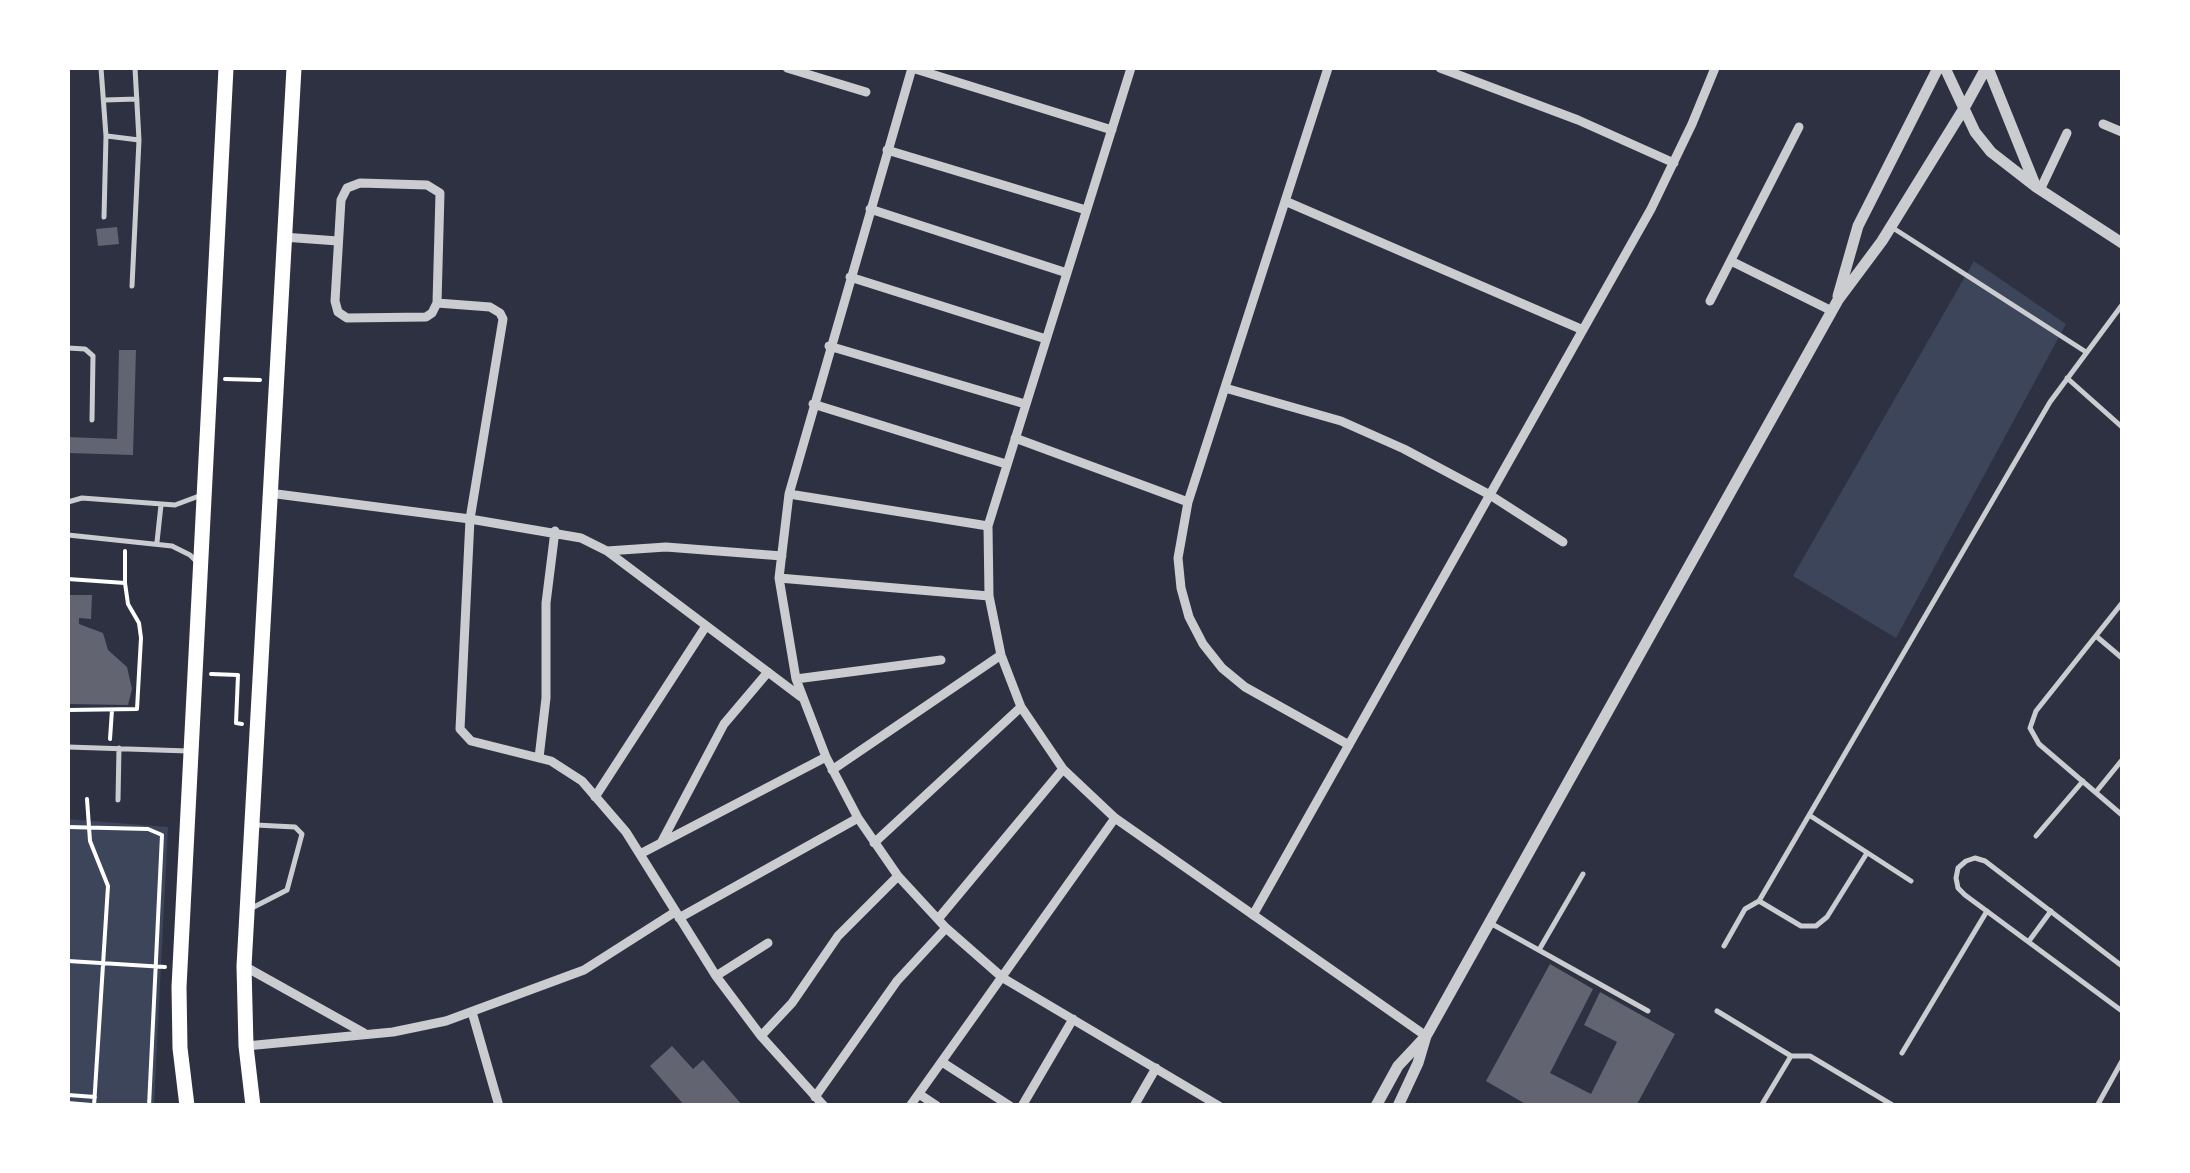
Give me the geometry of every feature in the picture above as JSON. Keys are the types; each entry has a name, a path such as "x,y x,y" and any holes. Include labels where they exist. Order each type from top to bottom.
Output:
{"main road":[{"path":"187,1106 180,1048 180,968 226,68"},
{"path":"253,1106 246,1046 244,966 294,68"}],"street":[{"path":"787,68 866,92"},
{"path":"1112,130 912,68 788,494 780,578 796,679 826,757 858,818 898,876 946,928 1004,978 1220,1106"},
{"path":"1131,68 988,526 989,596 1000,655 1022,707 1063,769 1116,818 1426,1036"},
{"path":"1328,68 1188,502 1178,558 1181,588 1190,617 1203,644 1222,668 1245,687 1349,744"},
{"path":"1440,68 1578,120 1674,163"},
{"path":"1253,915 1674,163 1715,68"},
{"path":"1941,68 1991,152 2038,188 2121,239"},
{"path":"1835,305 1858,226 1941,68"},
{"path":"1398,1106 1426,1036 1835,305 1891,226 1987,68"},
{"path":"1987,68 2038,188"},
{"path":"2103,124 2122,132"},
{"path":"1710,301 1800,127"},
{"path":"2038,188 2067,133"},
{"path":"887,150 1086,210"},
{"path":"353,184 427,185 437,189 441,198 437,303 432,314 419,318 342,316 334,302 341,200 347,188 353,184"},
{"path":"1285,202 1582,330"},
{"path":"870,209 1067,273"},
{"path":"284,237 338,241"},
{"path":"1731,262 1835,305"},
{"path":"850,277 1046,339"},
{"path":"437,303 490,307 503,320 470,519 458,720 464,736 478,744 539,758 572,773 596,796 640,854 716,976 761,1036 824,1106"},
{"path":"829,346 1025,404"},
{"path":"1225,388 1341,421 1427,460 1564,542"},
{"path":"813,404 1006,464"},
{"path":"1015,438 1188,502"},
{"path":"268,493 555,531 581,538 606,551 804,698"},
{"path":"788,494 988,526"},
{"path":"539,758 547,679 546,603 555,531"},
{"path":"606,551 666,547 782,556"},
{"path":"780,578 989,596"},
{"path":"596,796 706,626"},
{"path":"832,770 1000,655"},
{"path":"796,679 941,660"},
{"path":"661,843 724,724 768,672"},
{"path":"874,843 1022,707"},
{"path":"640,854 826,757"},
{"path":"938,919 1063,769"},
{"path":"246,1046 420,1027 472,1012 584,970 858,818"},
{"path":"910,1106 1116,818"},
{"path":"761,1036 802,991 838,936 898,876"},
{"path":"815,1098 897,982 946,928"},
{"path":"716,976 768,943"},
{"path":"244,966 366,1034"},
{"path":"472,1012 500,1106"},
{"path":"1022,1106 1073,1019"},
{"path":"1376,1106 1398,1066 1426,1036"},
{"path":"942,1062 1010,1106"},
{"path":"1134,1106 1156,1068"},
{"path":"919,1094 937,1106"}],"lane":[{"path":"101,68 106,136 104,217"},
{"path":"132,286 139,140 135,68"},
{"path":"105,100 138,99"},
{"path":"106,136 139,140"},
{"path":"1891,226 2086,352"},
{"path":"1724,946 1745,909 1760,900 2066,378 2122,305"},
{"path":"68,348 85,348 93,356 92,420"},
{"path":"2066,378 2122,427"},
{"path":"68,502 82,498 183,504 206,492"},
{"path":"157,544 161,505"},
{"path":"68,534 180,549 200,565"},
{"path":"2122,603 2036,711 2030,728 2039,744 2122,815"},
{"path":"2096,636 2122,658"},
{"path":"68,747 191,751"},
{"path":"118,800 119,748"},
{"path":"2096,792 2122,760"},
{"path":"2036,836 2083,781"},
{"path":"1810,815 1911,881"},
{"path":"247,910 287,890 302,834 294,827 252,825"},
{"path":"1760,900 1801,926 1816,926 1828,917 1867,852"},
{"path":"2122,966 1985,861 1966,861 1956,878 1958,888 2122,1011"},
{"path":"1538,950 1583,874"},
{"path":"2028,942 2051,911"},
{"path":"1902,1053 1988,912"},
{"path":"1489,923 1648,1011"},
{"path":"1717,1012 1791,1056 1807,1055 1894,1106"},
{"path":"1760,1106 1791,1056"},
{"path":"2097,1106 2122,1061"}],"path":[{"path":"210,378 274,381"},
{"path":"68,710 138,707 141,630 128,604 126,542"},
{"path":"68,579 125,583"},
{"path":"208,688 208,674 238,675 236,723 256,724"},
{"path":"110,748 112,710"},
{"path":"87,799 90,840 108,886 94,1105"},
{"path":"68,826 148,828 162,835 148,1106"},
{"path":"68,961 180,968"},
{"path":"68,1094 94,1096"},
{"path":"68,1104 104,1106"}],"shaded area":[{"path":"1974,261 2066,324 1896,638 1793,576"},
{"path":"68,819 168,827 154,1105 68,1105"}],"building":[{"path":"117,227 119,244 98,246 96,229"},
{"path":"119,350 136,350 133,455 68,453 68,437 117,439"},
{"path":"68,595 92,595 91,619 79,618 79,624 103,633 108,650 127,667 132,689 128,705 68,704"},
{"path":"1550,964 1593,989 1550,1073 1591,1094 1617,1042 1584,1025 1600,992 1675,1034 1636,1106 1529,1106 1486,1081"},
{"path":"672,1046 693,1069 703,1060 743,1106 685,1106 650,1066"}]}
